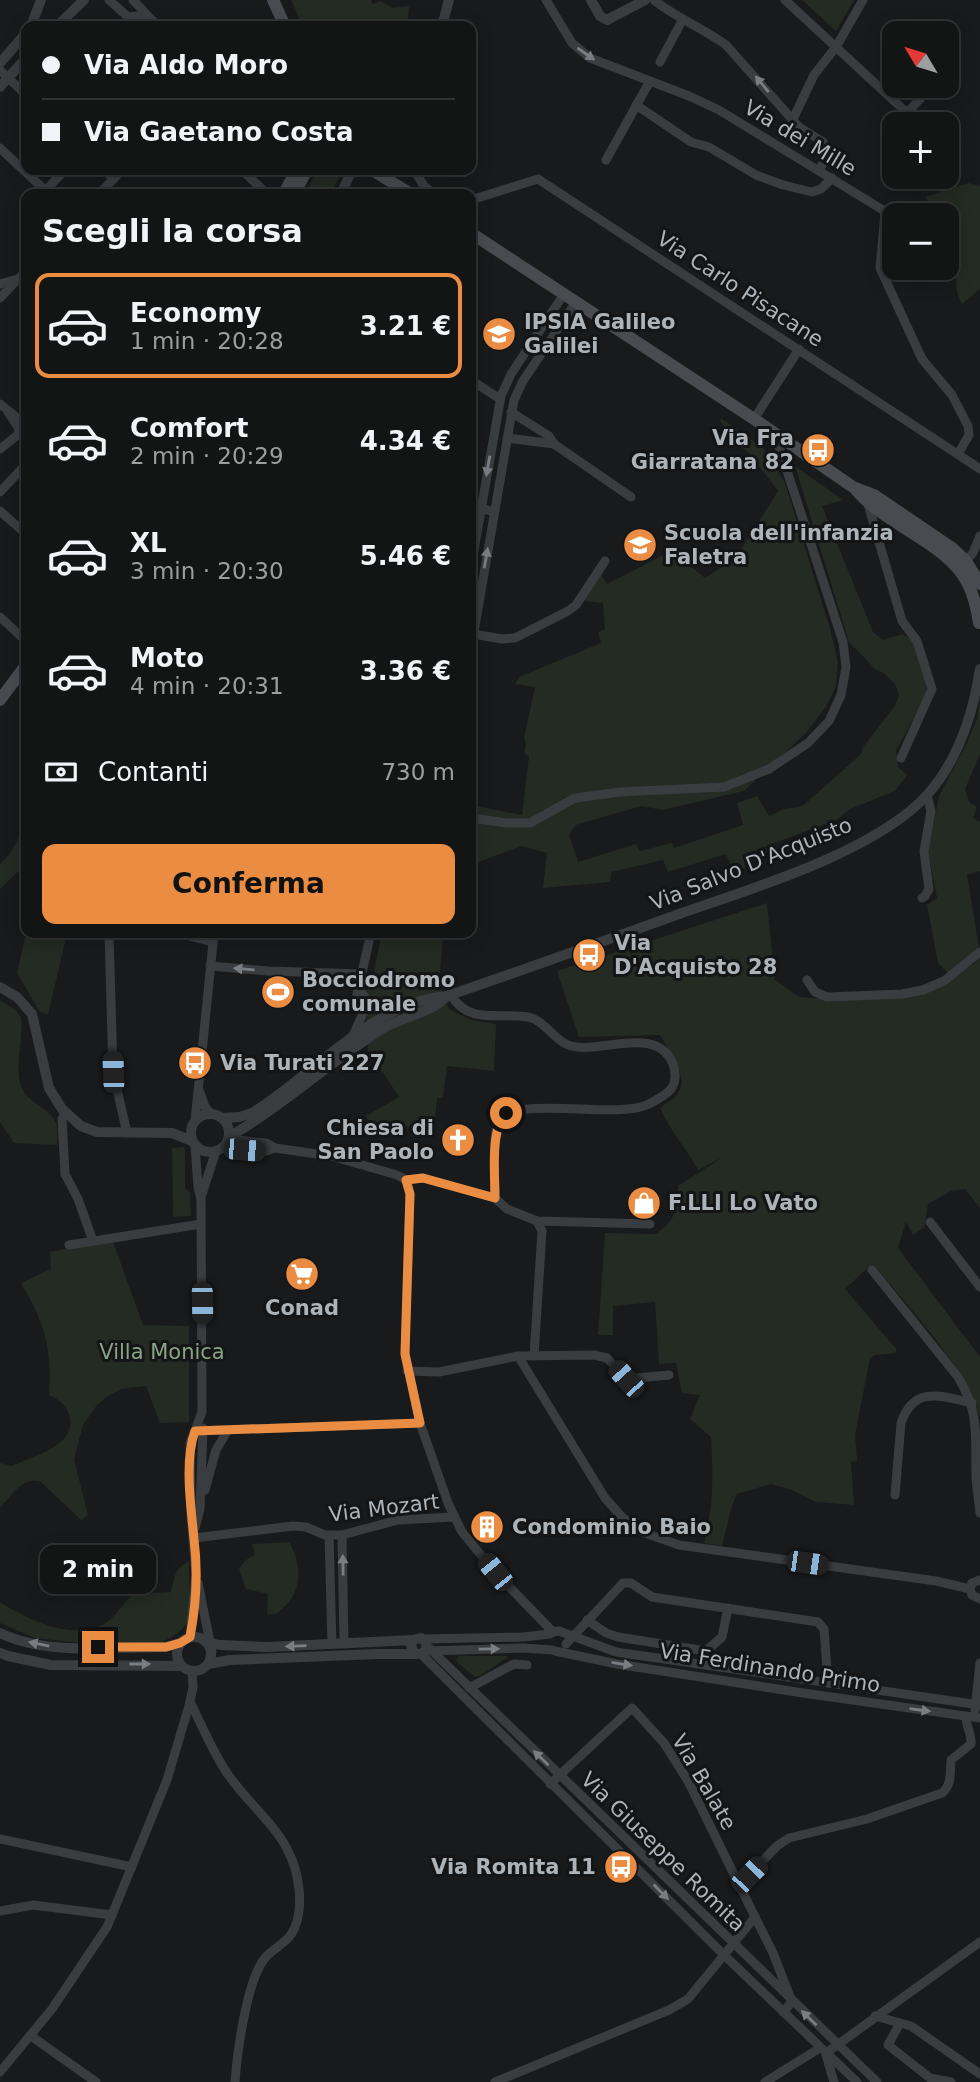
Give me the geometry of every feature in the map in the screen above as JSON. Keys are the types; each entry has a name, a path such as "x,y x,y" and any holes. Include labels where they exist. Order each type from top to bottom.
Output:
{"main road":[{"path":"273,0 283,21"},
{"path":"379,175 400,189"},
{"path":"476,236 853,487 874,495 952,548 966,561 980,584"},
{"path":"853,487 867,504 955,565 972,592 980,634"},
{"path":"0,700 21,672"}],"street":[{"path":"34,21 41,0"},
{"path":"62,21 83,0"},
{"path":"109,0 132,21"},
{"path":"133,0 153,21"},
{"path":"444,21 450,0"},
{"name":"Via dei Mille","path":"546,0 572,43 590,58 719,110 879,206 885,213 880,268 922,359 953,395 968,426 969,435 958,454"},
{"path":"590,0 600,16 607,20 645,0"},
{"path":"654,0 726,45 799,127 823,142 828,150 819,170"},
{"path":"785,0 906,112"},
{"path":"793,119 814,75 836,47 863,0"},
{"path":"128,17 147,15"},
{"path":"660,62 683,19"},
{"path":"0,63 21,42"},
{"path":"0,87 4,74 21,62"},
{"path":"4,74 21,90"},
{"path":"606,160 650,81"},
{"path":"908,112 921,98"},
{"path":"636,105 691,142 709,147 756,175 812,192 821,189 832,178"},
{"path":"0,148 21,168"},
{"path":"29,175 44,189"},
{"path":"49,189 61,175"},
{"path":"110,175 114,179"},
{"path":"104,189 118,175"},
{"path":"247,175 262,189"},
{"path":"417,175 428,189"},
{"name":"Via Carlo Pisacane","path":"476,198 538,179 980,470"},
{"path":"0,284 21,274"},
{"path":"0,298 21,276"},
{"path":"494,512 476,507 500,399 511,374 570,298"},
{"path":"476,617 511,412 523,381 570,298"},
{"path":"754,419 799,349"},
{"path":"476,383 500,399"},
{"path":"0,404 21,419"},
{"path":"8,411 21,436"},
{"path":"511,412 549,436 554,444 631,497"},
{"path":"0,449 19,434"},
{"path":"476,819 530,823 575,798 620,792 724,787 769,769 808,743 829,721 841,695 846,667 843,642 775,434"},
{"path":"507,438 554,444"},
{"path":"0,492 21,469"},
{"path":"867,504 902,621 917,641 932,689 901,758"},
{"path":"0,511 21,530"},
{"path":"966,561 980,537"},
{"path":"476,635 502,639 515,638 568,611 576,605 605,561"},
{"path":"0,617 21,636"},
{"name":"Via Salvo D'Acquisto","path":"224,1144 404,1007 430,997 449,995 795,872 864,841 895,822 927,794 950,762 973,709 980,669"},
{"path":"922,898 929,889 924,851 931,811 927,794"},
{"path":"110,938 113,1072 127,1133"},
{"path":"200,1509 201,1199 193,1123 195,1099 199,1090 213,938"},
{"path":"369,938 358,1001 363,1013 376,1027"},
{"path":"807,980 816,992 827,997 913,993 944,981 980,953"},
{"path":"211,966 361,974"},
{"path":"0,987 17,997 32,1014 49,1088 65,1112 88,1130 172,1133 193,1123 199,1117 216,1116"},
{"path":"359,987 376,1027"},
{"path":"449,995 461,1008 480,1015 531,1018 571,1046 653,1044 667,1053 675,1069 674,1083 670,1090 664,1096 634,1110 524,1108 506,1113 499,1120 496,1132 495,1198"},
{"name":"Via Salvo D'Acquisto","path":"216,1116 248,1115 352,1038 438,1005 449,995"},
{"path":"367,1002 377,1007 404,1007"},
{"path":"352,1038 363,1013"},
{"path":"199,1090 205,1107 228,1126 224,1144 201,1199"},
{"path":"65,1112 62,1119 65,1174 78,1199 93,1241"},
{"path":"172,1133 205,1152 224,1144 266,1151 275,1148 331,1156 406,1180 423,1178 495,1198 507,1209 537,1221 650,1224"},
{"path":"406,1180 410,1194 404,1333 407,1371 420,1423 462,1532 495,1572 556,1632 566,1638 566,1644"},
{"path":"534,1356 542,1231 537,1221"},
{"path":"930,1222 980,1287"},
{"path":"69,1245 201,1224"},
{"path":"872,1270 958,1377 972,1404 976,1415 976,1476 980,1513"},
{"path":"407,1371 439,1372 519,1356 594,1355 607,1358 626,1379 669,1375"},
{"path":"519,1356 597,1488 622,1517 642,1532 679,1545 936,1581 970,1589"},
{"path":"895,1495 901,1423 912,1403 930,1395 972,1404"},
{"path":"199,1431 420,1423"},
{"path":"194,1535 216,1450 228,1430"},
{"path":"0,1653 51,1665 204,1668 209,1650 195,1574 191,1514 190,1443 199,1431"},
{"name":"Via Mozart","path":"194,1535 293,1526 306,1527 329,1536 398,1520 455,1517"},
{"path":"342,1535 344,1644"},
{"path":"329,1536 332,1644"},
{"path":"0,2072 31,2036 82,1965 112,1915 167,1780 193,1687 187,1669 177,1655 185,1640 195,1574"},
{"path":"980,1580 972,1583 970,1589 972,1595 980,1599"},
{"path":"585,1622 573,1629 556,1632 547,1643 554,1650 562,1649 585,1622 627,1582 652,1597 818,1622 824,1629 828,1683"},
{"path":"585,1622 618,1637 706,1651 722,1637 728,1608"},
{"name":"Via Ferdinando Primo","path":"209,1650 230,1660 422,1648 556,1632 610,1651 687,1663 703,1671 803,1693 970,1717"},
{"path":"0,1633 13,1640 53,1647 166,1647 185,1640 202,1638 209,1650"},
{"name":"Via Ferdinando Primo","path":"209,1650 332,1644 554,1650 617,1664 686,1674 703,1671 805,1680 978,1705"},
{"name":"Via Giuseppe Romita","path":"422,1648 457,1676 469,1688 481,1707 559,1776 877,2082"},
{"name":"Via Giuseppe Romita","path":"422,1648 481,1707 550,1784 857,2082"},
{"path":"454,1649 443,1657 457,1676"},
{"path":"686,1674 687,1663"},
{"path":"738,1882 789,1838 867,1819 947,1789 951,1760 971,1744 966,1726 978,1705 980,1663"},
{"path":"469,1688 514,1664 527,1665"},
{"path":"803,1693 805,1680"},
{"path":"836,1698 838,1685"},
{"path":"190,1702 225,1771 244,1798 288,1849 297,1878 300,1905 295,1928 286,1942 265,1958 253,1982 236,2061 235,2082"},
{"path":"962,1703 970,1717"},
{"name":"Via Balate","path":"559,1776 632,1708 664,1743 688,1781 773,1953 792,2002"},
{"path":"550,1784 559,1776"},
{"path":"585,1818 594,1810"},
{"path":"0,1839 132,1867"},
{"path":"0,1911 33,1905 112,1915"},
{"path":"495,2082 657,2015 688,1999 755,1917"},
{"path":"765,2082 836,2044 980,1942"},
{"path":"783,2012 792,2002"},
{"path":"874,2017 911,2026 980,2074"},
{"path":"900,2023 888,2045 930,2078 951,2082"},
{"path":"31,2036 96,2082"},
{"path":"823,2051 834,2082"}],"green space":[{"path":"291,0 371,0 373,4 380,1 393,8 409,6 408,19 412,21 301,21"},
{"path":"802,0 854,0 836,31"},
{"path":"314,175 340,175 334,189 308,189"},
{"path":"968,183 980,186 980,289 962,304 956,284 956,280 959,280 959,203 929,203 925,197 950,189 959,189 959,186"},
{"path":"721,418 763,448 785,483 829,625 838,662 836,686 826,707 805,734 744,791 663,810 641,806 576,825 569,835 578,862 636,844 640,851 672,843 674,848 743,825 737,803 757,796 769,816 805,804 861,754 863,747 894,707 899,696 895,684 884,673 875,669 849,642 795,466 843,500 822,506 873,632 883,640 902,634 912,640 918,651 926,695 896,751 898,767 907,775 895,791 850,809 838,819 743,855 745,868 734,873 726,854 668,872 663,860 611,872 610,882 543,888 547,853 521,846 476,863 476,806 522,815 529,756 524,754 524,738 535,687 515,684 519,677 601,643 598,632 605,629 603,603 584,601 600,573 607,584 675,549 705,578 735,559 778,491 749,453 732,439 720,421"},
{"path":"980,702 980,754 965,789 969,802 977,807 973,818 980,822 980,871 967,875 979,948 948,973 938,963 927,905 937,898 928,851 939,796 967,743 977,719"},
{"path":"21,834 21,869 0,889 0,864 9,855"},
{"path":"767,903 775,980 799,997 823,999 918,995 947,983 980,959 980,1208 965,1189 951,1191 928,1204 924,1228 913,1235 906,1222 898,1248 980,1357 980,1418 964,1380 951,1360 875,1266 871,1265 845,1289 897,1350 895,1353 870,1358 855,1435 857,1461 851,1462 854,1505 816,1502 792,1490 771,1484 737,1494 722,1546 704,1543 712,1490 711,1437 690,1419 700,1395 682,1393 676,1363 659,1364 655,1302 613,1306 613,1335 598,1335 605,1233 655,1234 667,1225 674,1214 678,1201 678,1186 723,1157 698,1170 664,1117 661,1109 679,1091 681,1074 660,1035 579,1037 557,971"},
{"path":"25,938 66,938 48,1015 40,1012 17,973"},
{"path":"382,938 443,938 439,983 449,1009 471,1020 496,1024 494,1071 447,1066 443,1098 437,1098 435,1120 377,1134 366,1116 399,1097 368,1050 365,990 371,988"},
{"path":"0,1000 21,1017 18,1066 20,1083 27,1096 48,1112 57,1125 57,1145 14,1143 0,1122"},
{"path":"185,1147 185,1188 190,1193 191,1216 173,1217 172,1148"},
{"name":"Villa Monica","path":"112,1239 143,1325 189,1326 189,1422 160,1423 146,1386 121,1389 97,1405 83,1425 74,1459 88,1515 81,1520 41,1482 35,1481 23,1484 0,1508 0,1463 12,1466 52,1448 67,1434 70,1425 66,1408 59,1400 49,1395 49,1363 45,1336 36,1311 21,1283 51,1269 50,1252"},
{"path":"289,1542 298,1566 298,1583 292,1598 280,1611 267,1614 268,1594 246,1589 239,1569 255,1554 252,1544"},
{"path":"189,1562 190,1615 179,1632 161,1642 81,1643 35,1638 0,1623 0,1602 24,1616 52,1627 67,1630 95,1628 111,1619 134,1594 171,1592 178,1570"},
{"path":"459,1656 508,1657 475,1677 458,1663 456,1659"}],"place":[{"name":"IPSIA Galileo Galilei","path":"499,334"},
{"name":"Via Fra Giarratana 82","path":"818,450"},
{"name":"Scuola dell'infanzia Faletra","path":"640,545"},
{"name":"Via D'Acquisto 28","path":"589,955"},
{"name":"Bocciodromo comunale","path":"278,992"},
{"name":"Via Turati 227","path":"195,1063"},
{"name":"Chiesa di San Paolo","path":"458,1140"},
{"name":"F.LLI Lo Vato","path":"644,1203"},
{"name":"Conad","path":"302,1274"},
{"name":"Condominio Baio","path":"487,1527"},
{"name":"Via Romita 11","path":"621,1867"}],"route":[{"path":"98,1647 166,1647 190,1637 195,1574 190,1443 195,1431 420,1423 405,1354 410,1194 406,1180 423,1178 495,1198 496,1132 499,1120 506,1113"}]}
